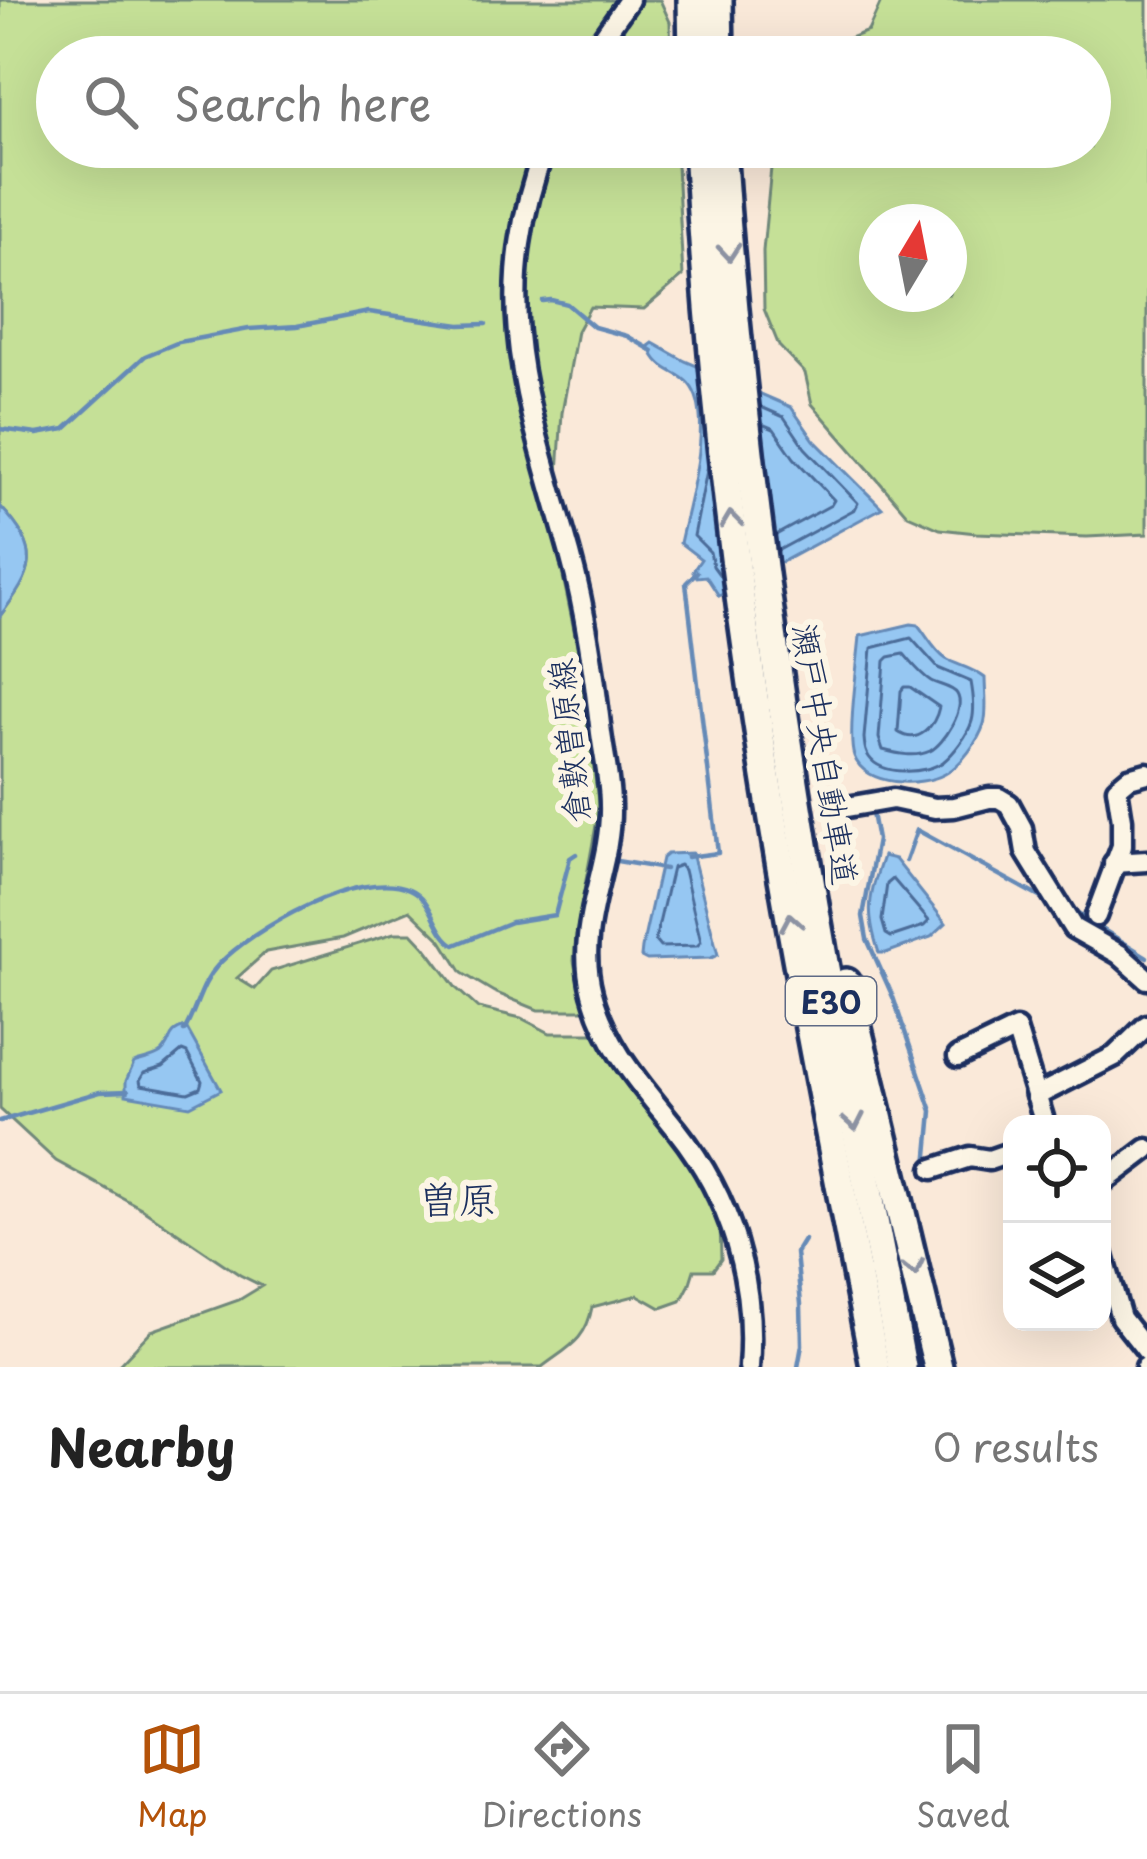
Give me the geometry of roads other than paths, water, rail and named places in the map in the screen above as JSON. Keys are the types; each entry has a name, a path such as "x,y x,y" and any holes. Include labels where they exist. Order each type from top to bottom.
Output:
{"highway":[{"path":"692,0 693,36"},
{"path":"718,0 719,36"},
{"name":"瀬戸中央自動車道","path":"701,168 725,351 756,526 762,749 875,1367"},
{"name":"瀬戸中央自動車道","path":"722,168 725,351"},
{"name":"瀬戸中央自動車道","path":"759,635 788,746 823,957 902,1367"},
{"path":"788,746 938,1367"}],"street":[{"path":"601,36 617,9 629,0"},
{"name":"倉敷曽原線","path":"537,168 515,274 517,334 538,448 572,560 611,807 586,934 586,965 604,1031 626,1068 706,1170 728,1214 749,1303 749,1367"},
{"path":"1096,916 1122,846 1117,788 1147,773"},
{"path":"847,807 893,799 954,807 999,798 1009,804 1022,828 1026,852 1072,928 1119,954 1147,979"},
{"path":"1114,863 1147,860"},
{"path":"1036,1096 1115,1056 1147,1025"},
{"path":"958,1057 1016,1029 1042,1115"},
{"path":"1111,1176 1147,1148"},
{"path":"933,1168 970,1157 989,1160 1003,1156"},
{"path":"1111,1283 1121,1318 1147,1353 1129,1367"}],"water":[{"path":"653,343 791,407 814,440 882,508 719,596 706,576 697,577 693,571 701,559 680,543 698,461 697,398 684,379 658,361 649,346"},
{"path":"0,506 23,536 29,561 21,586 0,616"},
{"path":"918,625 946,659 985,678 986,713 982,731 951,770 922,781 895,782 869,774 854,756 855,680 860,636"},
{"path":"692,853 718,955 647,960 641,957 642,948 662,858"},
{"path":"883,856 895,859 946,923 931,937 879,953 870,904"},
{"path":"186,1027 221,1090 190,1106 126,1095 134,1063 161,1053 172,1034"}],"waterway":[{"path":"542,301 567,304 594,327 627,336 653,351"},
{"path":"0,429 37,434 65,429 145,356 179,342 369,312 460,325 486,324"},
{"path":"687,857 718,853 686,583 697,572"},
{"path":"872,813 877,840 863,916 867,939 893,997 932,1111 927,1166"},
{"path":"906,861 917,830 1043,899"},
{"path":"184,1031 218,965 255,935 308,905 364,887 389,884 410,889 424,900 442,933 455,945 511,922 555,915 570,858 576,854"},
{"path":"617,861 665,869"},
{"path":"1076,913 1147,957"},
{"path":"0,1121 100,1092 128,1091"},
{"path":"798,1367 802,1345 796,1253 804,1240"}],"district":[{"name":"曽原","path":"458,1197"}]}
